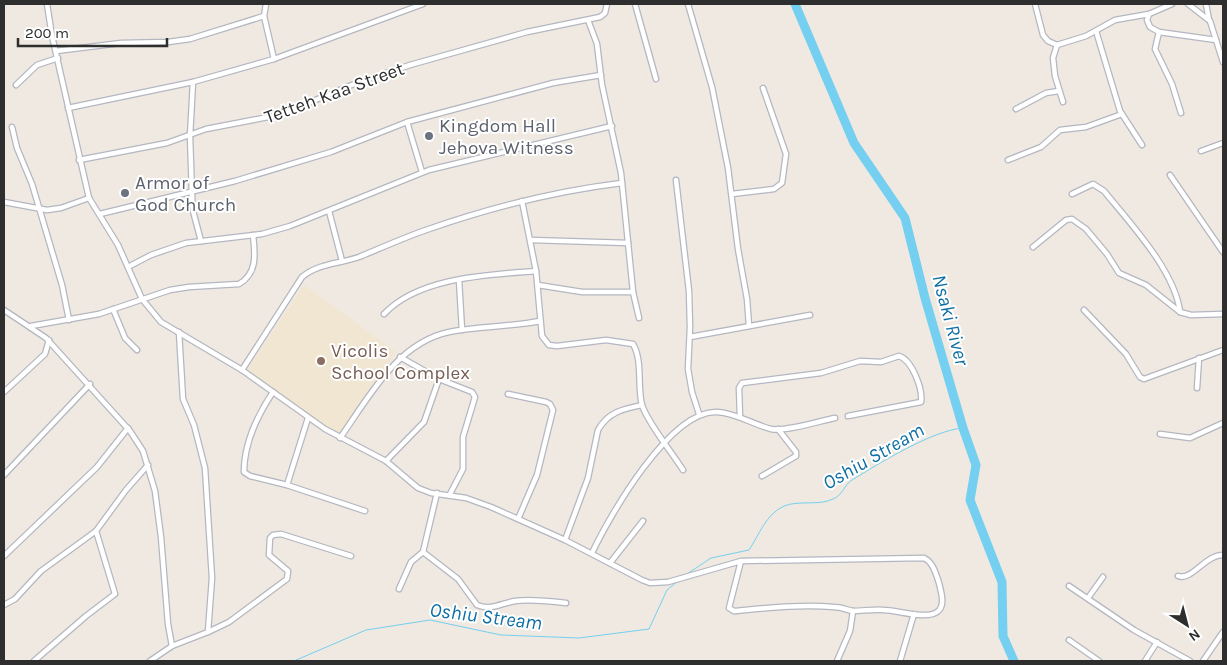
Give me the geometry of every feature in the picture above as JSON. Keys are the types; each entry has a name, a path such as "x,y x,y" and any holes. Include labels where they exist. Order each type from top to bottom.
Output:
{"street":[{"path":"47,4 79,160 89,198 118,246 142,299 162,322 242,370 308,418 340,438 386,461 418,488 466,498 518,519 592,553 650,583 678,579 741,561 924,558 930,562 938,582 942,598 941,607 934,614 914,614 885,610 853,611 835,607 810,606 731,611 729,608 741,561"},
{"path":"266,4 264,16 274,59"},
{"path":"68,108 193,82 274,59 423,4"},
{"path":"607,4 604,14 588,20 596,38 601,75 622,183 633,292 639,318"},
{"path":"634,4 656,79"},
{"path":"688,4 712,87 732,194 738,249 747,298 749,326"},
{"path":"1035,4 1045,38 1057,45"},
{"path":"1057,45 1096,31 1115,20 1149,14 1172,4"},
{"path":"1188,4 1210,21"},
{"path":"1206,4 1223,62"},
{"path":"1149,14 1147,20 1150,27 1159,32 1216,40"},
{"path":"56,51 121,43 168,42 190,39 264,16"},
{"name":"Tetteh Kaa Street","path":"79,160 190,136 206,129 279,115 359,82 410,64 510,36 588,20"},
{"path":"1096,31 1122,114 1142,145"},
{"path":"1159,32 1155,49 1172,84 1181,113"},
{"path":"1057,45 1054,58 1059,91 1063,102"},
{"path":"16,85 37,65 58,58"},
{"path":"100,214 235,181 331,152 407,122 553,83 601,75"},
{"path":"193,82 190,136 193,211 201,242"},
{"path":"732,194 774,189 782,184 786,154 763,88"},
{"path":"1016,109 1046,93 1059,91"},
{"path":"1008,160 1041,147 1060,130 1086,127 1122,114"},
{"path":"407,122 422,172"},
{"path":"128,267 167,249 253,235 290,226 422,172 496,152 612,126"},
{"path":"12,127 18,148 28,168 38,208 62,285 69,320"},
{"path":"1201,151 1223,143"},
{"path":"1170,175 1223,252"},
{"path":"676,180 689,291 690,337 688,369 692,392 699,414"},
{"path":"242,370 302,277 320,266 342,262 426,230 522,201 594,186 622,183"},
{"path":"1072,194 1093,184 1104,191 1154,253 1178,298 1180,312"},
{"path":"4,202 47,210 62,208 89,198"},
{"path":"522,201 536,271 542,336 549,345 606,340 633,344 637,351 642,405 646,415 684,470"},
{"path":"329,211 342,262"},
{"path":"1033,247 1066,220 1072,219 1089,233 1107,254 1119,273 1146,285 1180,312 1223,314"},
{"path":"31,326 113,310 142,299 189,287 239,284 245,281 253,268 255,259 253,235"},
{"path":"531,240 628,243"},
{"path":"384,314 397,301 412,293 459,280 536,271"},
{"path":"459,280 462,330"},
{"path":"538,285 582,292 633,292"},
{"path":"4,310 31,326 49,340 128,428 143,451 155,491 168,624 172,646"},
{"path":"113,310 125,338 137,350"},
{"path":"1084,310 1126,354 1140,377 1144,379 1223,350"},
{"path":"690,337 749,326 784,322 810,315"},
{"path":"340,438 400,357 432,337 462,330 540,321"},
{"path":"179,332 183,399 194,425 205,468 212,578 208,632"},
{"path":"4,392 45,354 49,340"},
{"path":"740,417 739,388 742,383 821,373 860,361 881,362 898,356 908,362 920,389 921,402 848,416"},
{"path":"400,357 438,379 472,392 475,397 463,437 463,468 450,494"},
{"path":"1197,388 1199,358"},
{"path":"386,461 424,422 438,379"},
{"path":"4,475 90,384"},
{"path":"272,392 255,423 246,449 244,472 250,476 287,485 365,511"},
{"path":"508,394 546,402 550,404 553,410 537,476 518,519"},
{"path":"565,540 582,498 598,430 603,420 620,410 642,405"},
{"path":"592,553 612,514 644,465 666,442 699,414 715,412 740,417 767,428 778,429 835,418"},
{"path":"287,485 308,418"},
{"path":"1160,434 1190,438 1223,423"},
{"path":"4,556 97,468 128,428"},
{"path":"762,476 796,456 796,452 778,429"},
{"path":"4,605 15,599 41,571 96,531 126,490 148,465"},
{"path":"399,589 410,562 422,552 437,493"},
{"path":"610,563 644,521"},
{"path":"34,661 86,616 115,594 96,531"},
{"path":"150,661 172,646 229,622 287,579 288,571 269,555 270,538 273,535 281,534 351,556"},
{"path":"422,552 458,579 477,605 482,607 514,601 566,603"},
{"path":"1178,576 1182,578 1189,576 1207,560 1223,555"},
{"path":"1088,598 1103,577"},
{"path":"1069,586 1190,661"},
{"path":"837,661 850,631 853,611"},
{"path":"900,661 914,614"},
{"path":"1203,661 1223,632"},
{"path":"1069,640 1098,661"},
{"path":"1144,661 1157,642"}],"shaded area":[{"name":"Vicolis School Complex","path":"304,285 396,352 340,435 247,370"}],"waterway":[{"name":"Nsaki River","path":"795,4 854,143 905,218 925,298 963,428 976,465 970,500 1002,582 1003,636 1014,661"},
{"name":"Oshiu Stream","path":"687,574 711,558 749,550 768,519 784,506 833,499 852,480 891,457 922,441 951,430 963,428"},
{"name":"Oshiu Stream","path":"294,661 366,630 430,620 501,635 579,638 649,629 667,590 678,581"}],"place":[{"name":"Kingdom Hall Jehova Witness","path":"429,136"},
{"name":"Armor of God Church","path":"125,193"},
{"name":"Vicolis School Complex","path":"321,361"}]}
